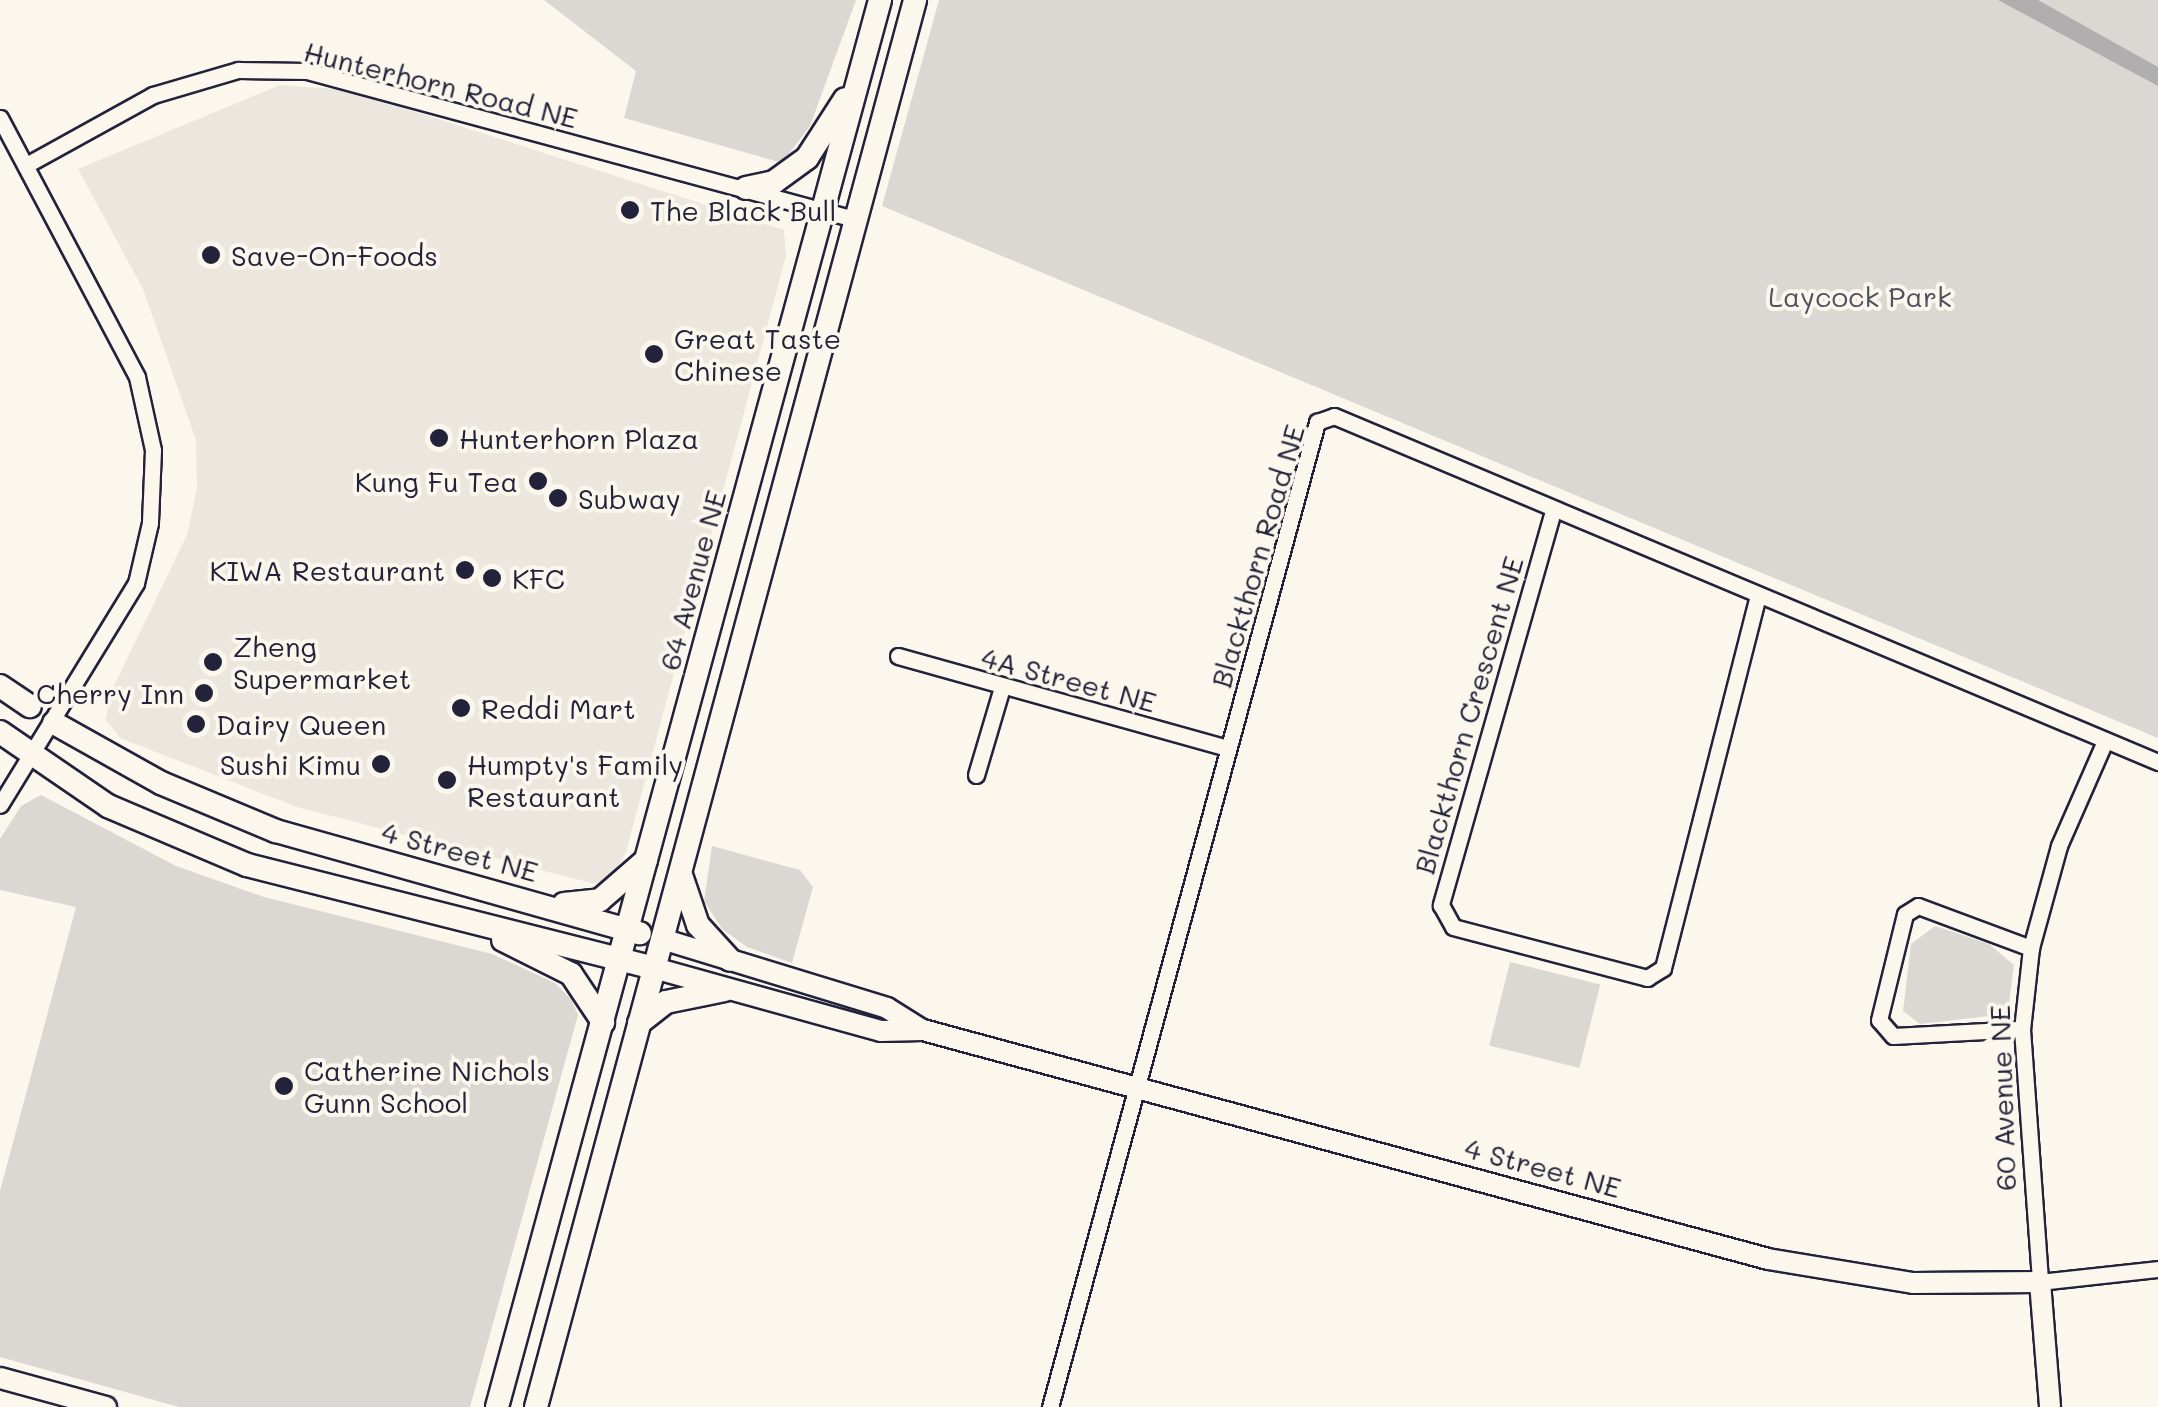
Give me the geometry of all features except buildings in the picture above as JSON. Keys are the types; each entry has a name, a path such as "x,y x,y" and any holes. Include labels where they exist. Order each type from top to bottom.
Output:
{"main road":[{"name":"64 Avenue NE","path":"497,1407 880,0"},
{"path":"536,1407 915,0"},
{"path":"746,188 774,182 807,158 860,74"},
{"name":"4 Street NE","path":"0,686 30,706"},
{"name":"4 Street NE","path":"54,723 160,784 276,831 662,940"},
{"name":"4 Street NE","path":"0,732 108,806 200,848 654,968"},
{"path":"546,905 600,900 648,857"},
{"path":"682,875 698,925 730,960"},
{"path":"460,919 570,974 603,1022"},
{"path":"639,1023 666,1002 724,990"}],"street":[{"name":"Hunterhorn Road NE","path":"28,164 153,95 238,70 307,71 854,219"},
{"path":"0,118 28,164 137,377 153,450 150,522 136,583 54,723 0,805"},
{"name":"Blackthorn Road NE","path":"1050,1407 1317,422 1334,416 1552,511 2158,762"},
{"name":"Blackthorn Crescent NE","path":"1552,511 1440,905 1453,927 1647,978 1663,968 1758,596"},
{"name":"4A Street NE","path":"898,656 1227,748"},
{"path":"976,775 1002,687"},
{"name":"4 Street NE","path":"30,706 54,723"},
{"name":"60 Avenue NE","path":"2050,1407 2022,1028 2032,948 2059,846 2105,741"},
{"path":"2022,1028 1892,1036 1879,1020 1905,914 1918,906 2032,948"},
{"name":"4 Street NE","path":"662,940 887,1008 922,1030"},
{"name":"4 Street NE","path":"654,968 882,1030 922,1030 1768,1258 1913,1283 2040,1282 2158,1270"},
{"path":"0,1378 106,1407"}],"shaded area":[{"path":"1998,0 2038,0 2158,67 2158,86"},
{"name":"Hunterhorn Plaza","path":"280,85 348,90 784,230 786,256 626,852 614,873 595,884 297,807 120,738 106,720 109,696 187,535 197,488 196,440 143,289 78,169"}],"green space":[{"path":"544,0 856,0 810,126 782,163 624,118 636,71"},
{"name":"Laycock Park","path":"939,0 2158,0 2158,738 882,206"},
{"path":"41,795 176,866 264,897 492,954 555,983 571,999 578,1015 470,1407 179,1407 0,1357 0,1191 76,907 0,890 0,839 21,806"},
{"path":"712,846 800,870 813,887 792,963 747,947 722,929 704,901"},
{"path":"1935,926 1989,944 2014,965 2009,1003 1998,1015 1920,1024 1903,1011 1911,944"},
{"path":"1510,962 1600,984 1579,1068 1489,1045"}],"place":[{"name":"The Black Bull","path":"630,210"},
{"name":"Save-On-Foods","path":"211,255"},
{"name":"Great Taste Chinese","path":"654,354"},
{"name":"Hunterhorn Plaza","path":"439,438"},
{"name":"Kung Fu Tea","path":"538,481"},
{"name":"Subway","path":"558,498"},
{"name":"KIWA Restaurant","path":"465,570"},
{"name":"KFC","path":"492,578"},
{"name":"Zheng Supermarket","path":"213,662"},
{"name":"Cherry Inn","path":"204,693"},
{"name":"Reddi Mart","path":"461,708"},
{"name":"Dairy Queen","path":"196,724"},
{"name":"Sushi Kimu","path":"381,764"},
{"name":"Humpty's Family Restaurant","path":"447,780"},
{"name":"Catherine Nichols Gunn School","path":"284,1086"}]}
